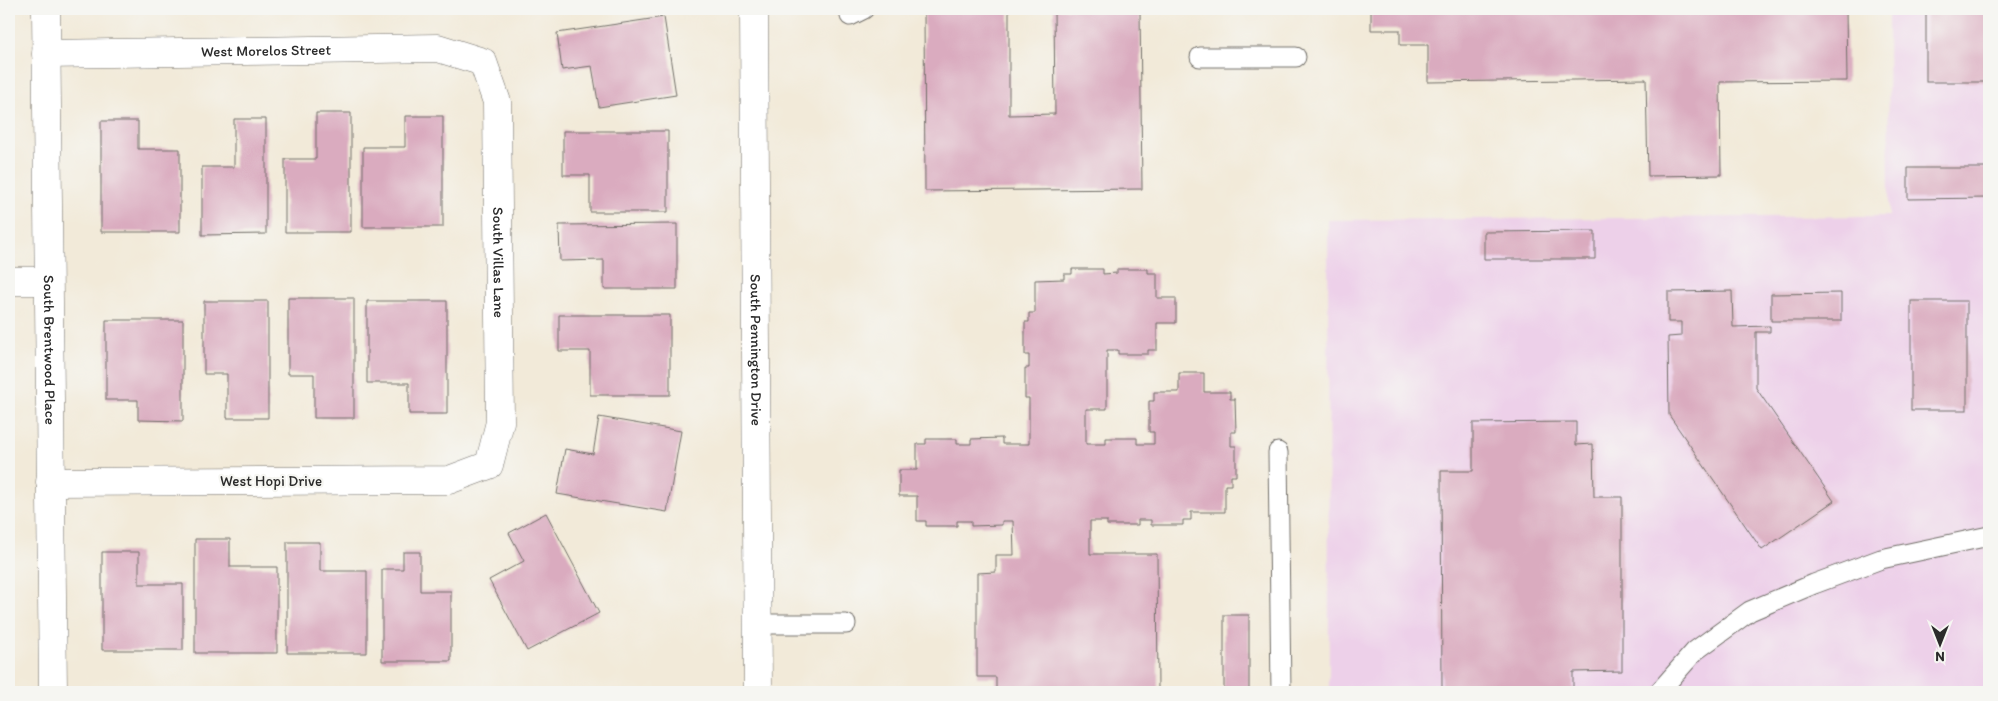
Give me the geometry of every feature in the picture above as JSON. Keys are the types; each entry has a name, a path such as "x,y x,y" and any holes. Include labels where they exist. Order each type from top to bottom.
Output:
{"street":[{"name":"South Brentwood Place","path":"46,9 53,692"},
{"name":"South Pennington Drive","path":"754,9 758,692"},
{"name":"West Morelos Street","path":"46,54 438,48 483,62"},
{"name":"South Villas Lane","path":"483,62 497,102 500,422 489,465"},
{"path":"9,281 48,281"},
{"name":"West Hopi Drive","path":"50,482 448,480 489,465"}],"lane":[{"path":"1200,57 1296,57"},
{"path":"1278,452 1281,692"},
{"path":"1659,692 1695,651 1750,611 1881,559 1989,536"},
{"path":"758,624 846,624"}],"shaded area":[{"path":"1888,9 1989,9 1989,692 1329,692 1328,220 1889,216"}],"building":[{"path":"924,9 1009,9 1009,115 1055,114 1054,9 1140,9 1142,189 925,191"},
{"path":"1371,9 1846,9 1847,81 1720,82 1721,175 1648,176 1646,79 1428,82 1428,45 1400,45 1400,30 1371,30"},
{"path":"1926,9 1989,9 1989,82 1926,82"},
{"path":"664,17 676,95 599,107 592,66 562,70 557,33"},
{"path":"316,113 351,113 351,232 285,232 285,159 316,159"},
{"path":"405,116 443,116 443,227 363,227 363,147 405,147"},
{"path":"234,119 266,119 266,234 202,235 202,167 234,167"},
{"path":"101,121 138,121 138,149 180,149 180,232 101,232"},
{"path":"563,131 668,131 668,212 590,212 590,175 563,175"},
{"path":"1908,168 1989,168 1989,198 1908,199"},
{"path":"677,224 677,289 604,289 604,260 560,261 559,225"},
{"path":"1595,231 1595,259 1484,259 1484,232"},
{"path":"1072,269 1103,269 1103,274 1117,273 1117,269 1148,269 1148,273 1157,273 1157,298 1176,298 1176,323 1157,323 1157,350 1148,350 1148,354 1118,354 1118,350 1107,350 1107,409 1086,409 1086,444 1106,444 1106,438 1137,438 1137,444 1154,444 1154,432 1149,432 1149,401 1154,401 1154,392 1179,392 1179,373 1204,373 1204,392 1230,392 1230,399 1235,399 1236,432 1231,432 1231,446 1236,446 1236,476 1231,476 1231,485 1225,485 1225,512 1191,512 1191,520 1183,520 1183,525 1151,525 1151,520 1138,520 1138,525 1107,525 1107,521 1090,521 1090,554 1157,554 1158,692 996,692 996,677 977,677 977,573 996,572 996,555 1014,555 1013,521 1002,521 1002,525 971,526 971,521 957,521 957,526 926,526 926,521 917,521 917,496 899,496 899,470 917,470 917,444 926,444 926,439 957,439 957,444 971,444 971,439 1002,438 1002,444 1029,444 1029,398 1025,398 1025,368 1029,368 1029,355 1025,355 1025,322 1029,322 1029,313 1035,313 1035,280 1064,279 1064,274 1072,274"},
{"path":"1732,291 1733,327 1770,326 1770,332 1756,332 1756,388 1834,501 1762,550 1669,415 1668,337 1681,336 1681,322 1668,322 1668,292"},
{"path":"1841,293 1841,321 1771,321 1771,294"},
{"path":"288,298 354,298 354,418 314,418 314,374 288,374"},
{"path":"204,301 268,301 268,418 227,418 227,374 204,374"},
{"path":"367,301 447,301 447,414 409,414 409,383 367,383"},
{"path":"1911,301 1967,301 1967,410 1911,410"},
{"path":"559,315 670,315 670,395 590,395 590,351 559,351"},
{"path":"106,320 183,320 183,421 138,420 138,400 106,400"},
{"path":"599,417 681,431 667,512 557,494 565,449 593,454"},
{"path":"1576,422 1576,445 1593,444 1594,497 1622,497 1622,671 1573,672 1573,692 1442,692 1441,471 1473,471 1473,423"},
{"path":"546,513 599,613 527,651 489,580 524,561 509,533"},
{"path":"195,539 230,539 230,567 277,567 277,653 195,653"},
{"path":"287,542 320,542 320,571 367,571 367,653 287,653"},
{"path":"102,552 139,552 139,584 183,584 183,650 102,650"},
{"path":"403,552 420,552 420,591 451,591 451,661 382,661 382,569 403,569"},
{"path":"1224,615 1249,615 1249,692 1224,692"},
{"path":"1989,689 1989,692 1929,692 1929,690"},
{"path":"1926,690 1926,692 1852,692 1852,691"}]}
